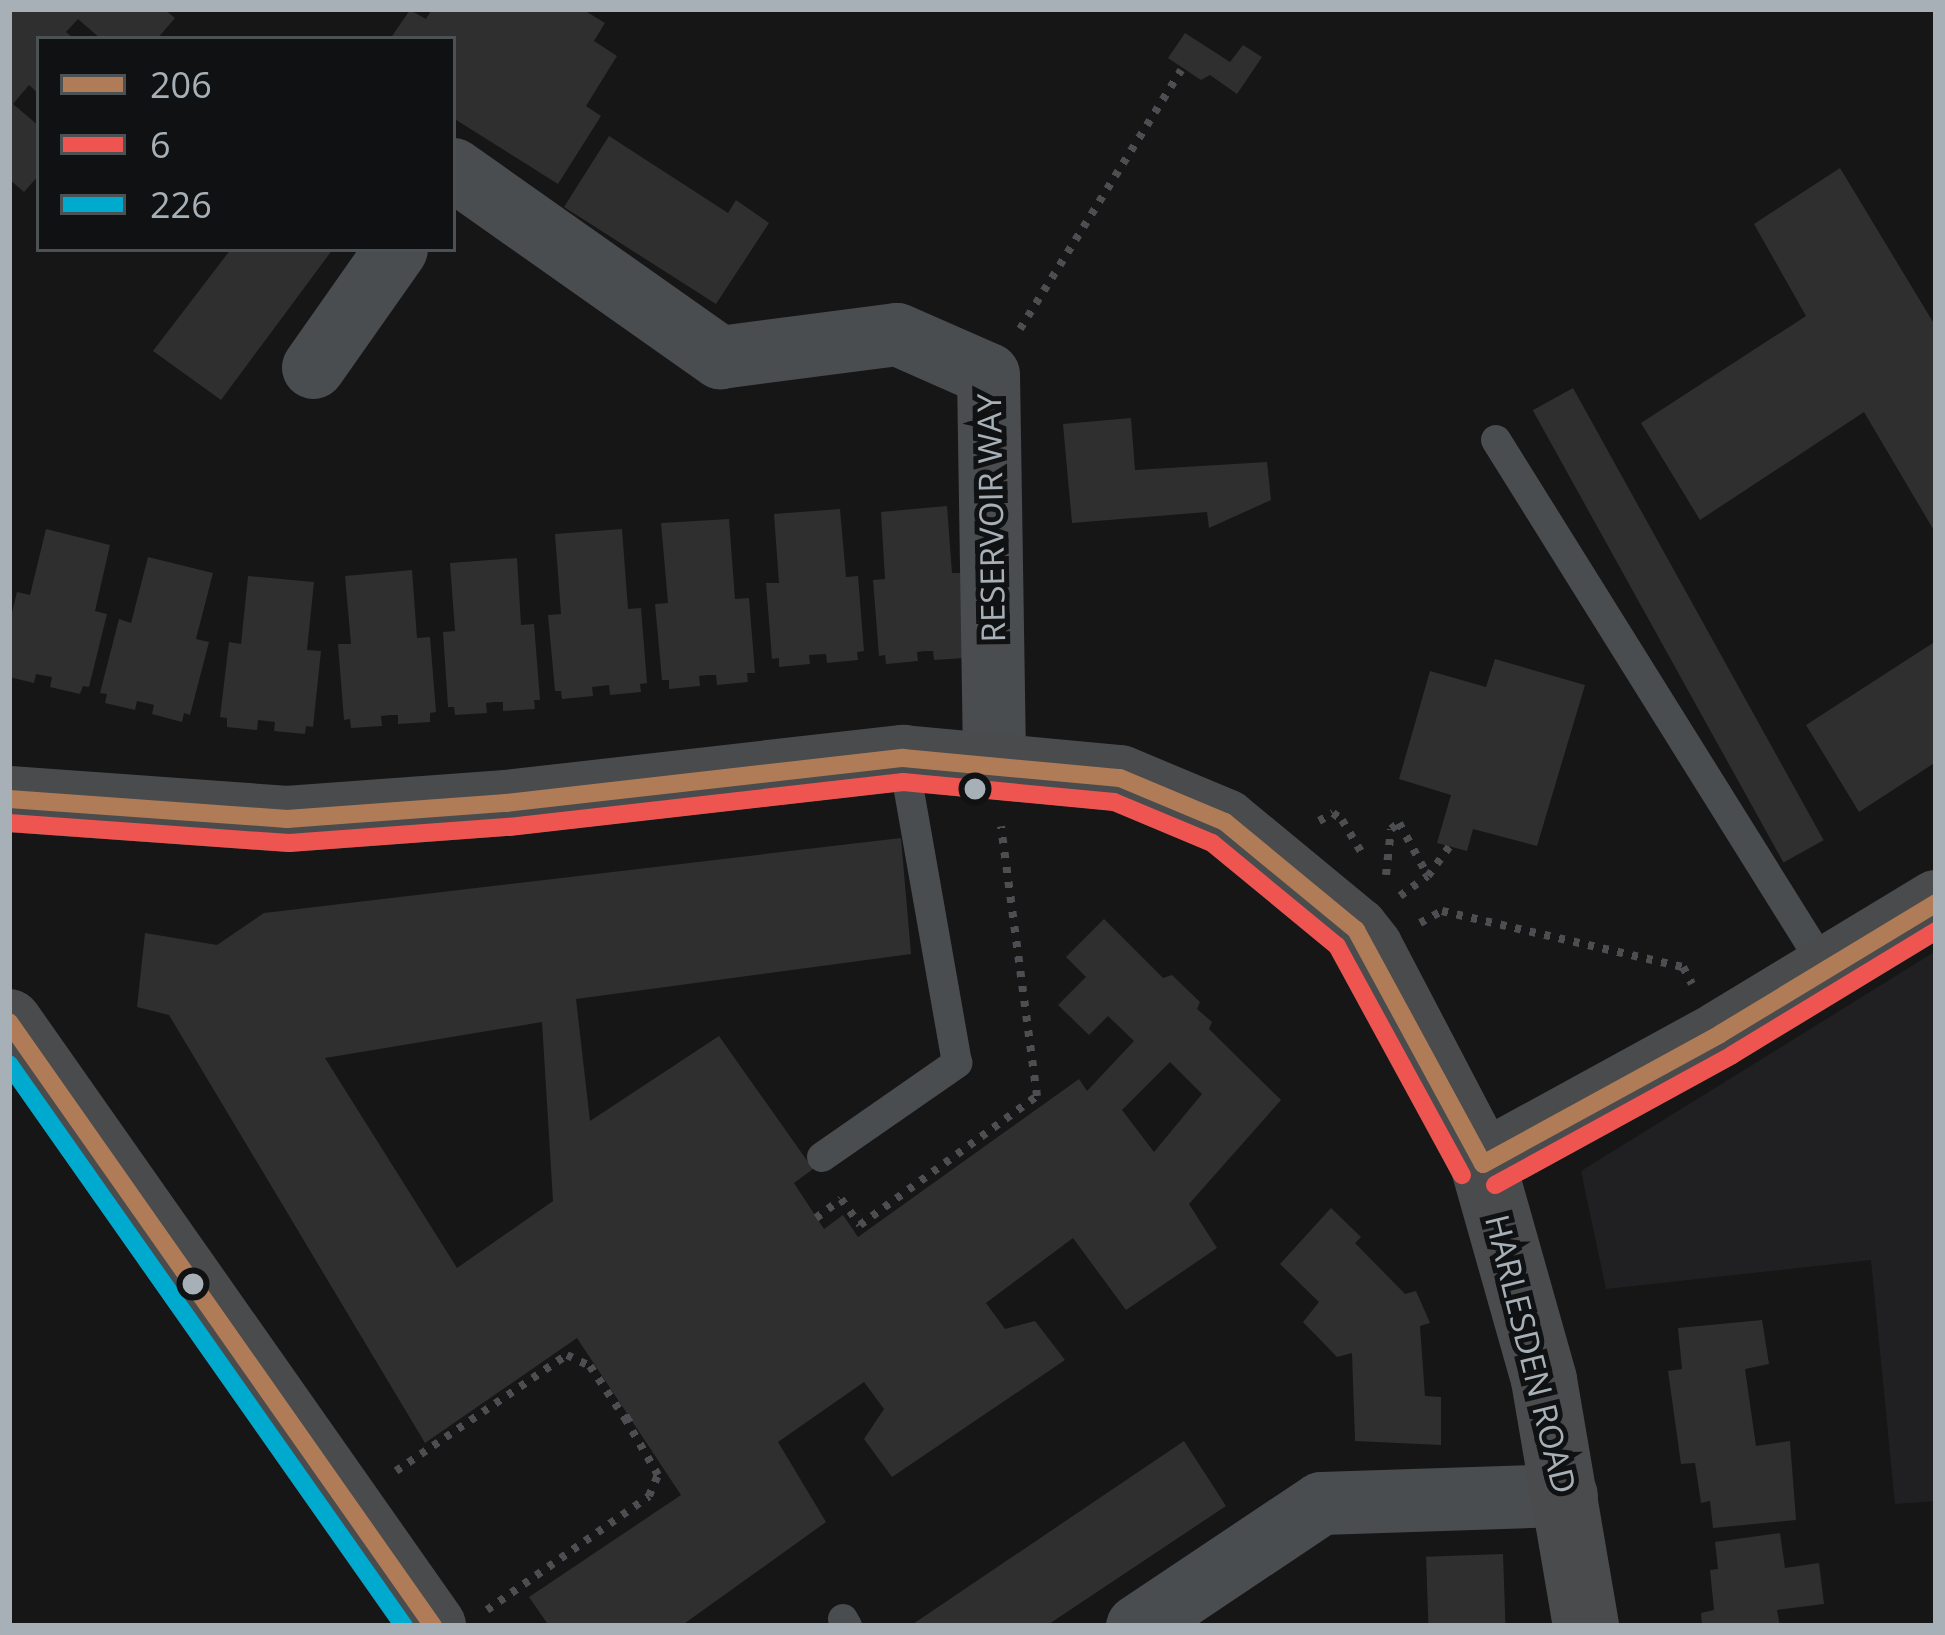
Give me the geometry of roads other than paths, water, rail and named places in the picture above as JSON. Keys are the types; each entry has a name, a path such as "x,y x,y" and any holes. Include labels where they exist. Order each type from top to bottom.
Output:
{"street":[{"name":"RESERVOIR WAY","path":"456,171 720,357 898,334 988,374 994,762"},
{"path":"313,367 394,252"},
{"name":"HARLESDEN ROAD","path":"9,799 287,819 506,802 904,758 994,762 1120,778 1225,822 1370,948 1483,1164 1544,1380 1586,1626"},
{"path":"1483,1164 1700,1045 1936,903"},
{"path":"9,1022 457,1620"},
{"path":"1137,1626 1321,1503 1566,1496"}],"lane":[{"path":"1496,440 1826,969"},
{"path":"822,1157 957,1063 904,758"}]}
